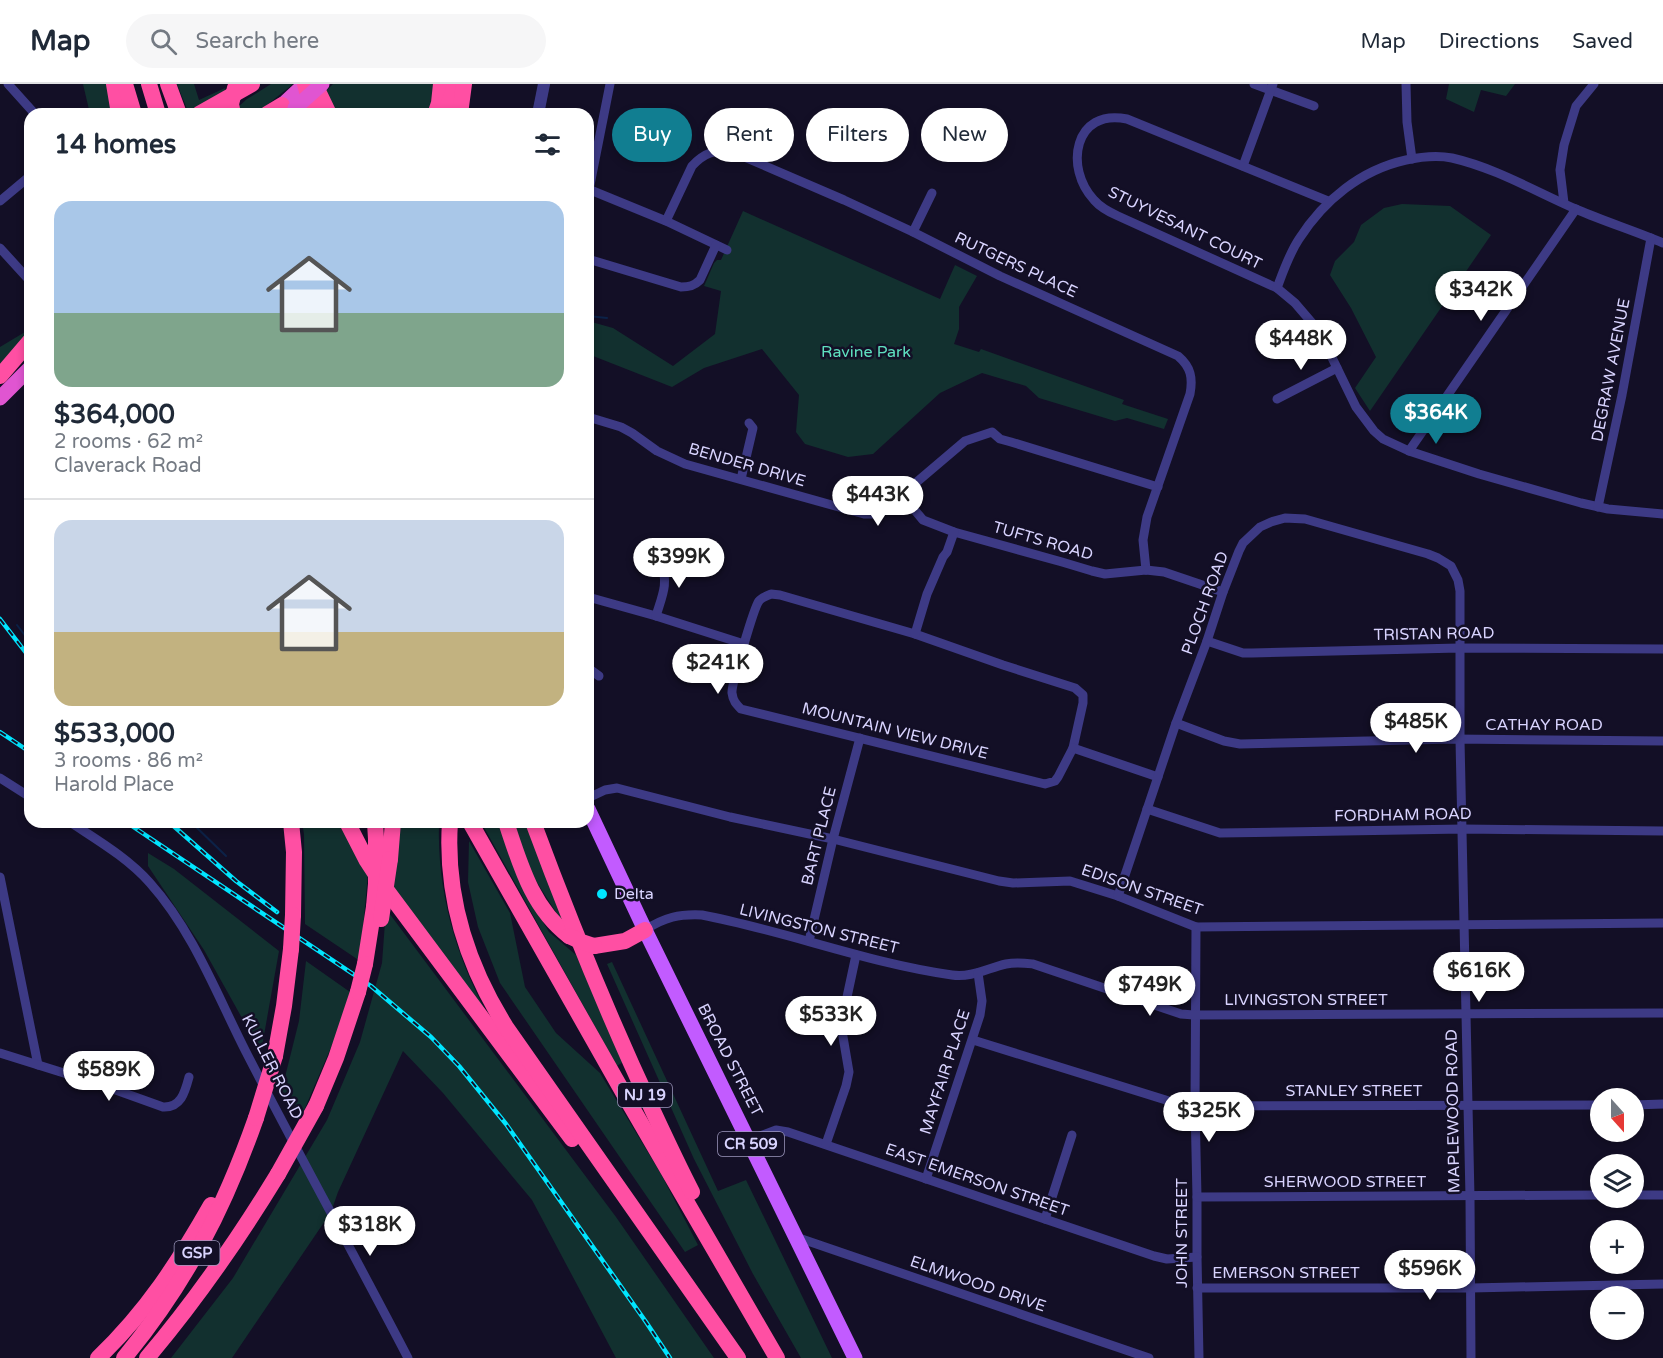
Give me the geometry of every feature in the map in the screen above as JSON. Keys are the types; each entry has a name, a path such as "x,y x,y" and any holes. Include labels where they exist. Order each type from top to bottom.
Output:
{"highway":[{"path":"114,84 118,108"},
{"path":"125,84 132,108"},
{"path":"149,84 156,108"},
{"path":"168,84 177,108"},
{"path":"210,108 252,84"},
{"path":"286,107 313,85"},
{"path":"313,85 313,108"},
{"path":"313,85 324,108"},
{"path":"225,108 226,98 237,86"},
{"path":"232,108 237,86"},
{"path":"437,108 453,86"},
{"path":"448,108 453,86"},
{"path":"453,86 458,108"},
{"path":"0,376 24,348"},
{"path":"0,382 24,359"},
{"path":"0,398 24,374"},
{"name":"GSP","path":"124,1358 162,1310 196,1256 225,1198 256,1118 275,1056 291,949 294,852 291,828"},
{"path":"350,828 382,884 418,934 699,1303"},
{"name":"GSP","path":"147,1358 214,1272 252,1216 316,1106 336,1058 358,992 377,913 375,828"},
{"path":"377,913 390,859 393,828"},
{"path":"449,828 448,845 455,908 468,951 485,991 506,1027 738,1358"},
{"path":"473,828 777,1358"},
{"path":"508,828 537,902 550,919 569,936 594,946 625,941 645,930"},
{"name":"NJ 19","path":"535,828 591,971 637,1077 686,1181 777,1358"},
{"path":"98,1358 149,1302 181,1258 250,1136"},
{"path":"160,1358 214,1272"}],"main road":[{"name":"BROAD STREET","path":"594,822 796,1238 859,1356"}],"street":[{"path":"8,84 30,108"},
{"path":"539,108 544,84"},
{"path":"594,164 610,84"},
{"path":"1254,84 1272,87 1314,106"},
{"path":"1406,84 1407,122 1413,159"},
{"path":"1564,203 1560,170 1566,136 1576,106 1594,84"},
{"path":"1243,166 1272,87"},
{"name":"STUYVESANT COURT","path":"1328,201 1127,119 1111,117 1099,120 1086,128 1077,153 1084,185 1102,207 1277,288 1289,296 1319,331 1356,407 1383,439 1409,451 1479,474 1598,507 1663,514"},
{"name":"RUTGERS PLACE","path":"666,221 692,166 712,151 733,152 913,232 1000,276 1170,352 1185,362 1191,375 1190,394 1144,528 1146,570"},
{"path":"1277,288 1298,240 1328,201 1368,173 1387,165 1419,157 1449,157 1493,171 1576,209 1663,243"},
{"path":"0,201 24,181"},
{"path":"594,191 666,221 727,250"},
{"path":"913,232 932,193"},
{"path":"1409,451 1576,209"},
{"name":"DEGRAW AVENUE","path":"1598,507 1623,395 1651,238"},
{"path":"594,261 681,287 688,287 700,280 716,245"},
{"path":"0,248 24,274"},
{"path":"1277,399 1337,368"},
{"name":"BENDER DRIVE","path":"594,419 621,427 657,451 685,464 864,514 874,514 885,509 965,441 992,432 1000,439 1158,487"},
{"path":"741,478 753,428 749,423"},
{"name":"TUFTS ROAD","path":"902,495 923,520 954,532 1105,574 1146,570 1173,574 1223,592"},
{"name":"PLOCH ROAD","path":"1118,896 1223,592 1243,543 1260,527 1285,518 1305,519 1428,554 1451,566 1458,580 1460,591 1459,648"},
{"path":"915,634 927,594 954,532"},
{"path":"657,616 666,586 665,573 661,564"},
{"name":"MOUNTAIN VIEW DRIVE","path":"780,595 915,634 1075,688 1083,695 1072,748 1055,781 1045,784 741,709 735,704 731,691 744,644 758,602 765,596 780,595"},
{"path":"594,599 744,644"},
{"name":"TRISTAN ROAD","path":"1207,641 1252,653 1459,648 1663,649"},
{"name":"MAPLEWOOD ROAD","path":"1459,648 1471,1358"},
{"path":"594,672 599,676"},
{"name":"CATHAY ROAD","path":"1176,723 1224,741 1240,744 1460,740 1663,741"},
{"name":"BART PLACE","path":"809,941 860,738"},
{"path":"1072,748 1158,777"},
{"path":"0,778 24,793"},
{"name":"EDISON STREET","path":"594,795 616,788 730,817 833,839 999,882 1070,881 1118,896 1196,927 1663,923"},
{"name":"FORDHAM ROAD","path":"1147,809 1220,833 1463,829 1663,831"},
{"name":"KULLER ROAD","path":"79,828 122,857 148,880 188,937 246,1052 408,1358"},
{"path":"0,877 38,1065"},
{"name":"LIVINGSTON STREET","path":"645,930 666,919 684,915 702,915 856,955 956,976 1021,962 1034,964 1180,1014 1663,1013"},
{"name":"JOHN STREET","path":"1196,927 1194,1015 1199,1358"},
{"path":"826,1144 849,1072 841,1025 856,955"},
{"name":"MAYFAIR PLACE","path":"926,1179 980,1015 982,1001 978,973"},
{"name":"STANLEY STREET","path":"973,1040 1185,1106 1590,1105"},
{"path":"0,1053 168,1107 179,1101 189,1077"},
{"path":"1644,1104 1663,1104"},
{"name":"EAST EMERSON STREET","path":"749,1140 776,1130 788,1132 1154,1256 1167,1259 1197,1257"},
{"path":"1045,1219 1072,1136"},
{"path":"1644,1195 1663,1195"},
{"name":"SHERWOOD STREET","path":"1197,1197 1590,1196"},
{"name":"ELMWOOD DRIVE","path":"796,1238 1149,1358"},
{"name":"EMERSON STREET","path":"1197,1288 1471,1288 1663,1284"}],"green space":[{"path":"83,84 108,84 113,108 89,108"},
{"path":"177,84 194,84 199,100 225,88 223,108 187,108"},
{"path":"271,84 293,84 263,108 239,108 247,99"},
{"path":"333,84 436,84 431,108 334,108 326,91"},
{"path":"1449,84 1515,84 1506,96 1481,90 1474,112 1446,99"},
{"path":"1402,204 1450,206 1491,235 1370,411 1355,388 1376,357 1351,308 1330,275 1335,261 1354,242 1361,225 1384,208"},
{"name":"Ravine Park","path":"743,211 940,299 955,265 977,276 959,307 959,329 954,344 979,352 981,349 1124,400 1122,404 1168,419 1164,429 1127,418 1115,421 1039,398 1026,386 982,373 940,393 873,454 848,457 805,444 796,432 799,395 762,349 704,368 672,387 594,356 594,323 613,328 673,366 715,334 721,291 704,286 714,263 721,260"},
{"path":"24,333 24,338 0,368 0,347"},
{"path":"303,828 345,828 368,873 360,961 305,924"},
{"path":"397,828 439,828 441,873 450,922 466,969 488,1015 392,890"},
{"path":"484,828 503,828 532,904 549,932 576,955 623,1062 617,1066"},
{"path":"515,828 528,828 566,928 531,873"},
{"path":"469,841 510,913 525,987 556,1033 600,1073 661,1174 698,1245 685,1252 500,983 478,927 468,882"},
{"path":"148,853 174,869 279,951 261,1052 204,950 148,866"},
{"path":"386,909 616,1217 714,1358 616,1358 532,1200 443,1093 403,1051 331,1212 232,1358 171,1358 233,1278 327,1120 360,1042 382,963"},
{"path":"306,961 350,992 335,1038 302,1115 280,1097 299,1021"},
{"path":"612,962 718,1191 746,1180 832,1358 801,1358 753,1274 694,1159 607,964"}],"waterway":[{"path":"594,317 607,318"},
{"path":"17,625 24,634"},
{"path":"197,828 226,856"}],"railway":[{"path":"0,619 24,650"},
{"path":"0,732 24,748"},
{"path":"135,828 371,986 431,1037 459,1066 506,1124 670,1358"},
{"path":"176,828 236,881 277,912"}],"place":[{"name":"Delta","path":"602,894"}]}
